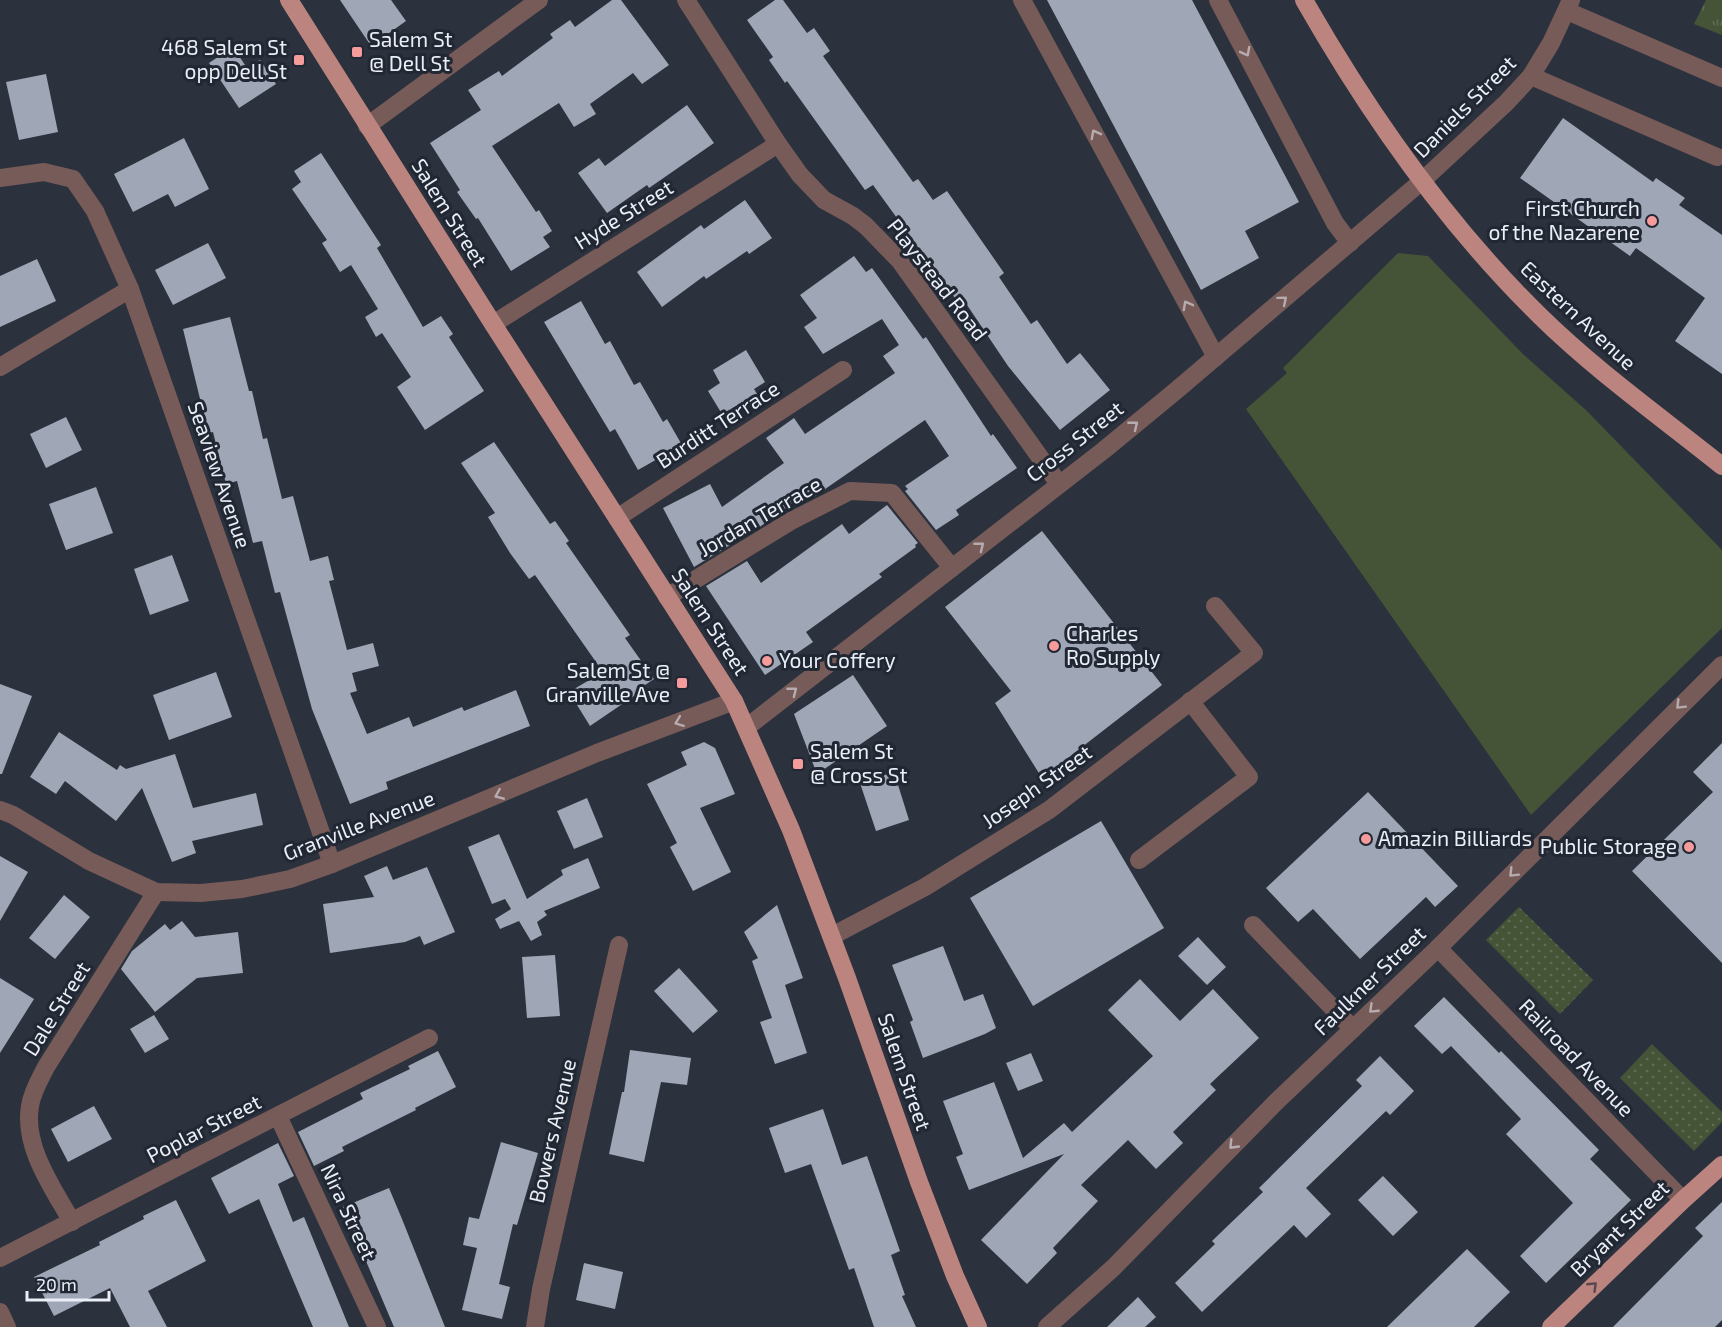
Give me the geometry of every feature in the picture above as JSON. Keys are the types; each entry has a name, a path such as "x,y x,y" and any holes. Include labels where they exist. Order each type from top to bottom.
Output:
{"main road":[{"name":"Salem Street","path":"290,0 367,126 734,700 791,830 832,936 919,1182 955,1276 978,1327"},
{"name":"Eastern Avenue","path":"1304,0 1368,105 1422,181 1503,278 1541,317 1637,400 1722,466"},
{"name":"Bryant Street","path":"1551,1327 1722,1165"}],"street":[{"path":"367,126 539,0"},
{"name":"Playstead Road","path":"686,0 778,144 811,188 824,200 866,226 900,261 1059,484"},
{"path":"1022,0 1216,357"},
{"path":"1218,0 1335,223 1350,243"},
{"path":"1569,5 1722,78"},
{"name":"Daniels Street","path":"1422,181 1506,103 1531,76 1551,43 1569,5"},
{"path":"1531,76 1717,156"},
{"name":"Hyde Street","path":"493,324 778,144"},
{"name":"Seaview Avenue","path":"0,178 44,172 73,179 95,211 130,289 332,864"},
{"name":"Cross Street","path":"747,727 1104,450 1422,181"},
{"path":"0,367 130,289"},
{"name":"Burditt Terrace","path":"617,518 843,370"},
{"name":"Jordan Terrace","path":"667,597 791,520 850,491 892,493 952,568"},
{"name":"Joseph Street","path":"832,936 925,887 1049,810 1254,653 1215,606"},
{"name":"Faulkner Street","path":"1047,1327 1113,1268 1276,1102 1438,948 1722,665"},
{"name":"Granville Avenue","path":"0,810 13,815 89,861 156,892 201,893 242,889 290,879 332,864 597,753 734,700"},
{"path":"1139,860 1249,777 1190,701"},
{"name":"Dale Street","path":"72,1222 45,1173 35,1149 29,1130 30,1106 46,1067 156,892"},
{"path":"1253,925 1353,1029"},
{"name":"Bowers Avenue","path":"535,1327 541,1289 619,945"},
{"name":"Railroad Avenue","path":"1438,948 1683,1200"},
{"name":"Poplar Street","path":"0,1258 429,1038"},
{"name":"Nira Street","path":"278,1116 377,1327"},
{"path":"0,1312 7,1327"}],"green space":[{"path":"1706,0 1722,0 1722,35 1694,24"},
{"path":"1398,253 1428,256 1523,354 1587,411 1722,550 1722,628 1531,815 1246,409 1287,373 1283,368"},
{"path":"1519,907 1593,980 1560,1014 1486,940"},
{"path":"1652,1044 1722,1112 1722,1122 1694,1151 1620,1078"}],"building":[{"path":"340,0 391,0 406,21 371,46"},
{"path":"612,0 621,0 669,65 642,84 633,73 590,104 596,114 574,127 559,103 492,146 536,212 539,210 552,231 543,237 550,247 511,271 478,218 476,219 457,192 460,190 430,143 481,110 468,90 499,71 502,76 553,38 550,34 570,20 575,27"},
{"path":"775,0 783,0 807,33 814,28 830,51 823,56 913,182 918,179 933,200 947,191 1004,273 999,277 1031,324 1037,320 1067,364 1080,353 1110,390 1060,430 1008,366 965,302 960,305 873,185 865,190 787,81 785,83 769,60 773,57 747,20"},
{"path":"1047,0 1192,0 1299,202 1245,231 1259,258 1201,290"},
{"path":"233,47 247,68 260,60 276,84 239,108 209,63"},
{"path":"46,74 58,132 19,140 6,82"},
{"path":"687,105 714,143 649,188 647,185 607,213 578,173 599,158 605,166"},
{"path":"1563,118 1653,182 1656,178 1685,198 1679,205 1722,235 1722,374 1675,341 1705,298 1636,248 1630,256 1520,178"},
{"path":"184,138 209,189 175,207 168,194 133,212 114,174"},
{"path":"321,153 381,245 377,248 423,327 441,316 453,334 449,337 484,391 425,430 397,387 411,377 382,333 376,337 365,317 378,309 351,265 340,272 322,243 327,240 292,189 301,182 294,171"},
{"path":"745,200 772,238 749,254 747,251 706,279 704,276 662,307 637,272 701,225 704,229"},
{"path":"208,243 226,278 173,305 155,270"},
{"path":"854,256 866,272 872,268 923,339 926,337 991,436 993,434 1017,468 956,510 959,515 936,530 905,491 908,489 905,486 949,456 925,420 815,496 810,499 806,494 761,526 694,567 663,508 710,484 722,507 784,463 766,438 794,418 805,434 895,373 883,356 899,345 882,319 823,354 804,327 817,318 800,295"},
{"path":"37,259 56,301 0,327 0,276"},
{"path":"581,301 605,344 610,341 634,385 640,382 663,422 667,419 682,445 638,470 615,429 610,432 544,322"},
{"path":"230,317 249,391 252,391 263,439 267,438 282,499 293,496 310,561 328,556 334,580 329,581 347,650 373,643 379,666 352,673 357,691 350,693 367,734 409,717 413,727 462,707 464,711 516,690 530,726 386,782 388,789 350,804 312,709 280,592 275,593 262,541 253,543 237,481 226,484 213,432 209,433 201,403 183,329"},
{"path":"746,350 765,382 754,389 757,394 722,414 708,391 720,383 713,370"},
{"path":"66,417 82,450 46,468 30,434"},
{"path":"494,442 550,524 555,521 569,541 566,543 630,635 625,638 654,679 636,691 637,694 590,726 569,692 603,672 535,575 529,579 510,553 488,517 495,513 461,463"},
{"path":"96,487 113,533 66,550 49,504"},
{"path":"887,505 918,543 916,547 879,574 882,577 806,632 813,642 765,675 706,586 747,561 761,583 842,524 849,534"},
{"name":"Charles Ro Supply","path":"1042,531 1162,685 1042,778 995,703 1011,691 945,607"},
{"path":"172,555 189,601 150,615 134,569"},
{"path":"216,672 232,717 169,740 153,695"},
{"path":"853,675 887,726 817,774 794,714"},
{"path":"0,684 32,696 2,774 0,774"},
{"path":"59,732 117,770 120,765 126,769 175,754 193,808 256,793 263,825 192,841 196,853 172,862 142,788 116,821 65,781 56,794 30,777"},
{"path":"704,742 715,748 735,794 700,808 731,872 693,891 670,847 677,843 647,784 687,765 681,752"},
{"name":"Public Storage","path":"1722,743 1722,963 1632,871 1713,792 1693,772"},
{"path":"894,772 909,820 876,831 860,783"},
{"name":"Amazin Billiards","path":"1368,792 1458,886 1435,907 1426,897 1360,959 1313,909 1298,922 1266,888"},
{"path":"587,798 603,837 574,849 557,811"},
{"path":"1101,821 1164,928 1033,1006 970,898"},
{"path":"499,834 527,899 563,875 561,870 588,858 600,888 544,911 547,915 537,922 542,935 531,941 519,921 500,929 495,919 511,909 505,899 492,904 468,847"},
{"path":"0,856 28,872 0,921"},
{"path":"387,866 393,880 427,867 455,932 424,945 420,936 405,942 330,953 323,904 374,897 364,876"},
{"path":"64,895 90,917 55,959 29,938"},
{"path":"777,905 803,978 785,985 807,1053 775,1064 760,1022 772,1018 752,961 758,958 744,932"},
{"path":"182,921 195,937 238,932 243,973 197,978 155,1012 121,969 132,951 165,924 170,930"},
{"path":"1198,937 1226,967 1207,985 1178,956"},
{"path":"943,946 964,1001 983,994 996,1028 923,1058 910,1022 913,1020 892,965"},
{"path":"555,955 560,1016 527,1018 522,957"},
{"path":"679,968 718,1011 693,1033 654,991"},
{"path":"0,978 34,999 0,1053"},
{"path":"1140,979 1180,1021 1213,989 1259,1038 1210,1084 1216,1090 1173,1132 1183,1143 1156,1169 1128,1140 1081,1185 1098,1201 1053,1248 1057,1253 1027,1284 981,1240 1064,1154 969,1190 956,1157 963,1154 943,1101 994,1082 1023,1158 1064,1123 1072,1132 1153,1056 1108,1010"},
{"path":"1444,997 1599,1150 1590,1159 1631,1200 1546,1283 1520,1256 1573,1203 1506,1134 1521,1119 1451,1046 1442,1054 1414,1026"},
{"path":"154,1015 169,1039 145,1053 130,1029"},
{"path":"630,1050 691,1058 687,1085 661,1082 644,1162 609,1154 622,1092 624,1092"},
{"path":"438,1051 456,1087 342,1147 344,1151 314,1166 298,1132 363,1099 360,1093 410,1069 408,1066"},
{"path":"1031,1053 1043,1081 1018,1091 1006,1063"},
{"path":"1380,1056 1414,1091 1390,1115 1386,1111 1306,1188 1331,1214 1306,1238 1294,1225 1202,1312 1175,1283 1215,1244 1212,1241 1263,1192 1259,1188 1362,1086 1356,1080"},
{"path":"94,1106 112,1139 68,1162 51,1129"},
{"path":"823,1109 842,1165 867,1156 900,1251 891,1255 905,1295 902,1296 916,1327 874,1327 854,1268 849,1270 811,1164 785,1173 769,1128"},
{"path":"501,1142 538,1153 517,1225 513,1224 499,1284 510,1287 502,1319 462,1310 477,1248 463,1245 469,1217 479,1219"},
{"path":"278,1143 294,1176 278,1184 293,1222 304,1217 349,1327 313,1327 259,1199 229,1214 211,1178"},
{"path":"1383,1176 1418,1212 1393,1236 1358,1200"},
{"path":"389,1188 445,1327 394,1327 343,1207"},
{"path":"176,1200 206,1261 148,1291 167,1327 130,1327 110,1288 54,1316 34,1277 100,1245 99,1242"},
{"path":"1722,1202 1722,1320 1715,1327 1613,1327 1703,1236 1695,1228"},
{"path":"1467,1249 1510,1292 1474,1327 1387,1327"},
{"path":"584,1263 623,1272 615,1309 576,1300"},
{"path":"1138,1297 1156,1317 1145,1327 1107,1327"}],"place":[{"name":"Salem St @ Dell St","path":"357,52"},
{"name":"468 Salem St opp Dell St","path":"299,60"},
{"name":"First Church of the Nazarene","path":"1652,221"},
{"name":"Charles Ro Supply","path":"1054,646"},
{"name":"Your Coffery","path":"767,661"},
{"name":"Salem St @ Granville Ave","path":"682,683"},
{"name":"Salem St @ Cross St","path":"798,764"},
{"name":"Amazin Billiards","path":"1366,839"},
{"name":"Public Storage","path":"1689,847"}]}
